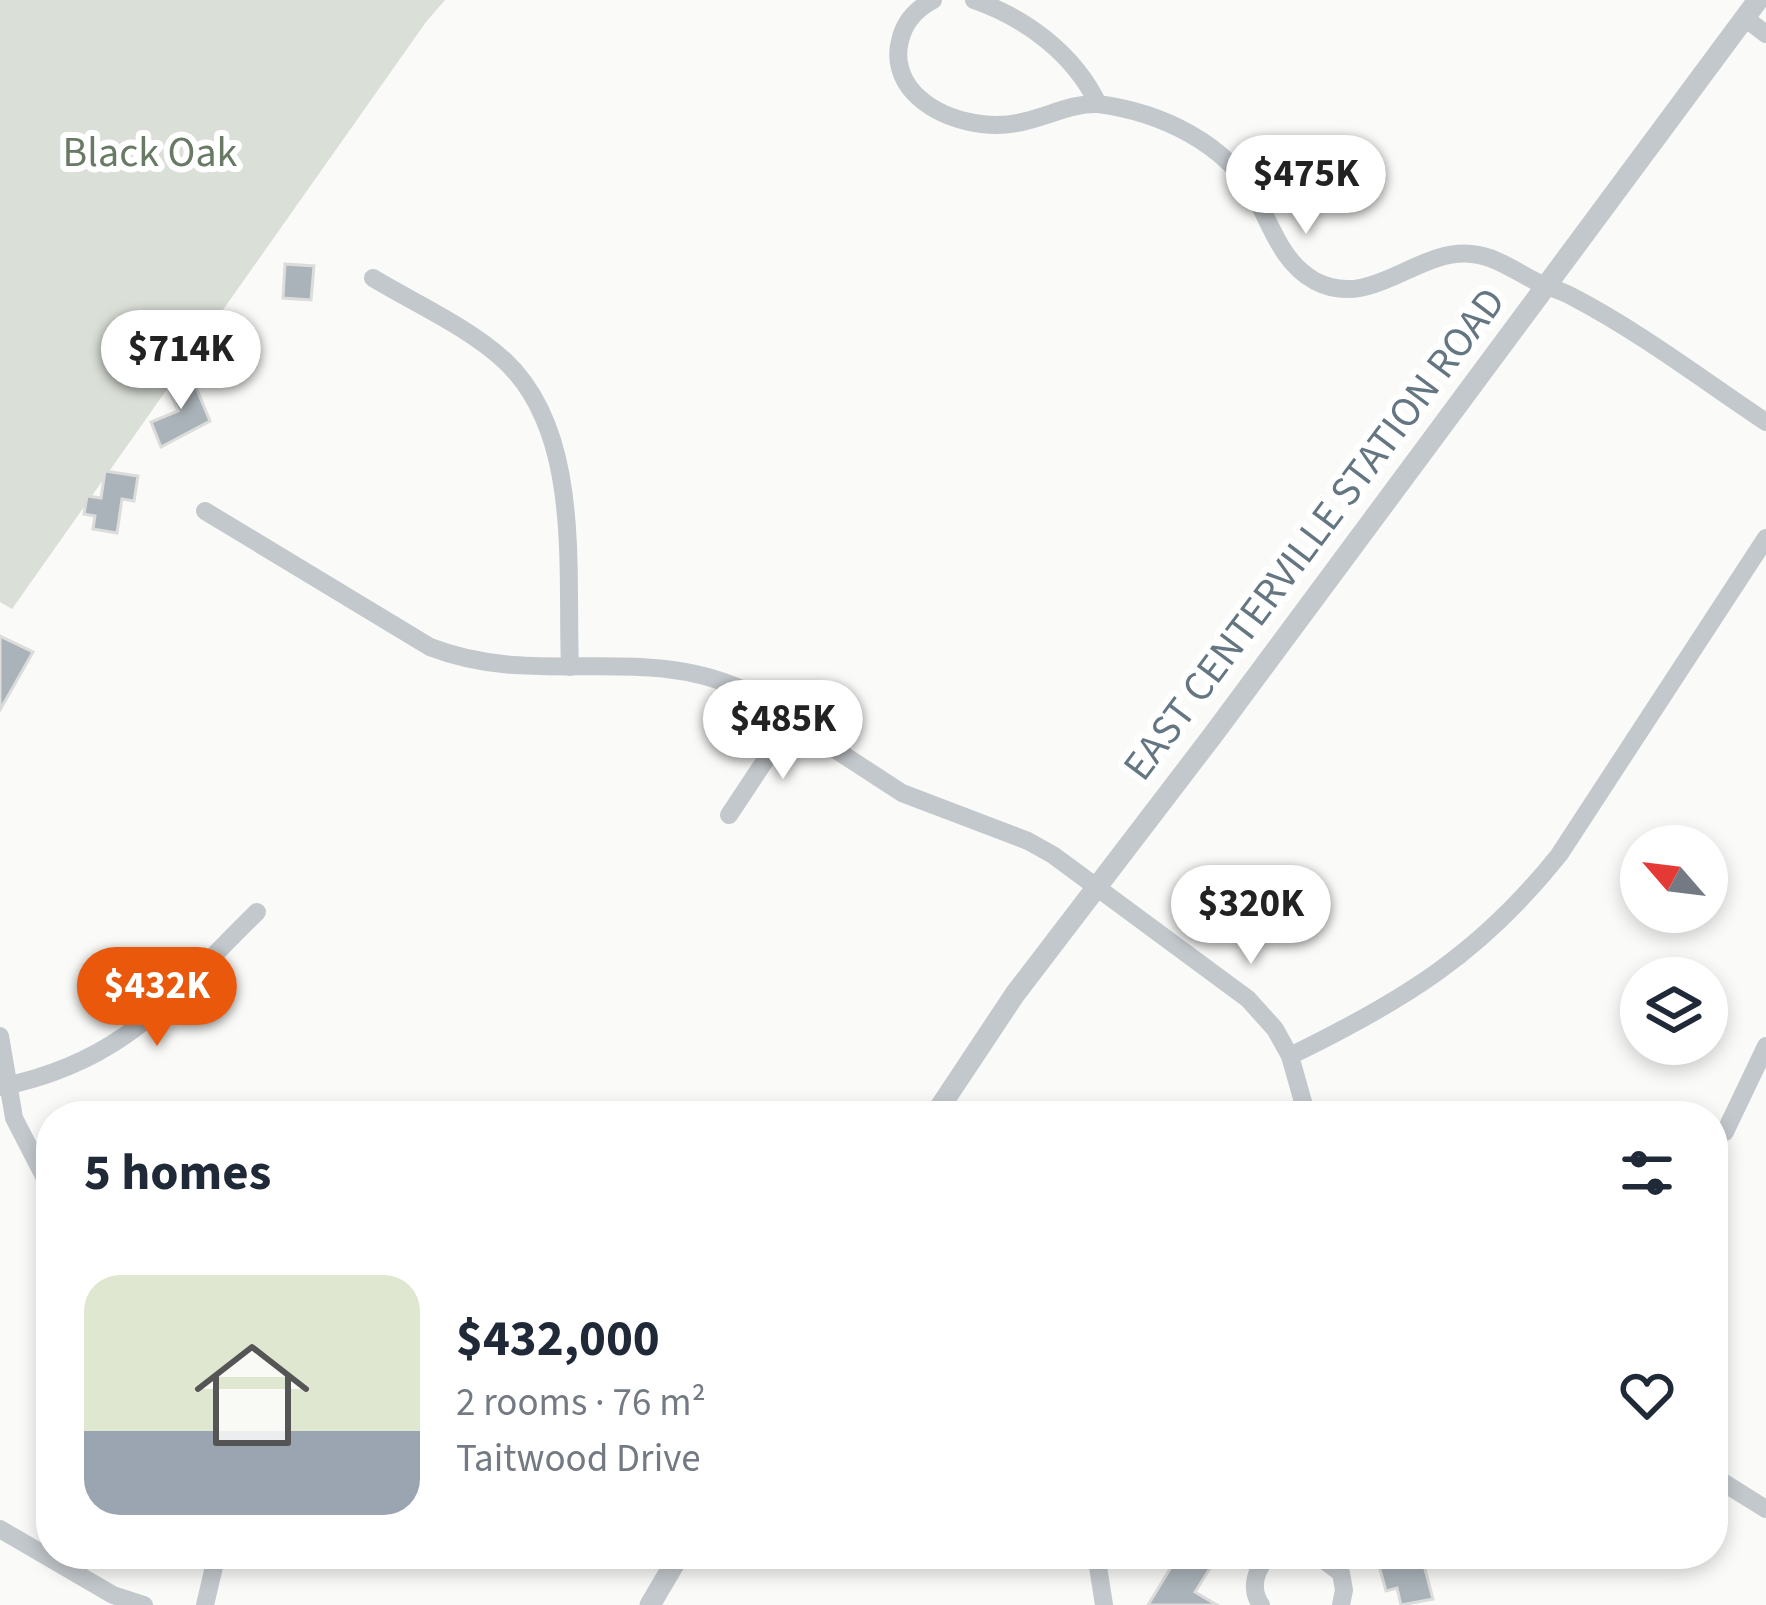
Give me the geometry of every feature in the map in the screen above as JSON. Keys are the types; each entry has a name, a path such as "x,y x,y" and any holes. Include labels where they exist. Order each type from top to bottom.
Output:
{"street":[{"path":"933,0 907,22 897,55 904,79 922,100 963,121 1012,124 1098,104 1165,122 1216,152 1244,179 1284,253 1319,283 1359,289 1400,276 1439,256 1491,258 1571,295 1766,422"},
{"path":"974,0 998,9 1049,42 1077,67 1098,104"},
{"path":"1751,9 1766,34"},
{"name":"EAST CENTERVILLE STATION ROAD","path":"943,1101 976,1048 1751,9"},
{"path":"373,278 505,362 549,423 562,477 570,667"},
{"path":"205,511 430,647 518,668 681,668 744,690 902,793 1028,841 1249,999 1291,1056 1303,1101"},
{"path":"1291,1056 1408,996 1466,953 1530,891 1766,538"},
{"path":"729,815 792,720"},
{"path":"3,1086 74,1066 123,1040 182,990 257,912"},
{"path":"0,1036 3,1086 36,1163"},
{"path":"1728,1126 1766,1046"},
{"path":"1728,1485 1766,1509"},
{"path":"0,1529 36,1550"},
{"path":"68,1569 113,1595 144,1605"},
{"path":"205,1605 213,1569"},
{"path":"650,1605 671,1569"},
{"path":"1098,1569 1104,1605"},
{"path":"1235,1605 1258,1601 1259,1569"},
{"path":"1336,1569 1344,1591 1341,1605"}],"green space":[{"name":"Black Oak","path":"0,0 445,0 12,609 0,602"}],"building":[{"path":"285,264 314,266 311,300 283,298"},
{"path":"190,373 210,421 161,447 151,422 178,411 166,383"},
{"path":"105,471 138,476 134,501 122,499 117,533 93,529 95,516 84,514 87,496 101,498"},
{"path":"0,636 33,652 0,710"},
{"path":"1170,1569 1210,1569 1195,1592 1217,1605 1148,1605"},
{"path":"1380,1569 1425,1569 1433,1599 1401,1605 1397,1588 1386,1591"}]}
